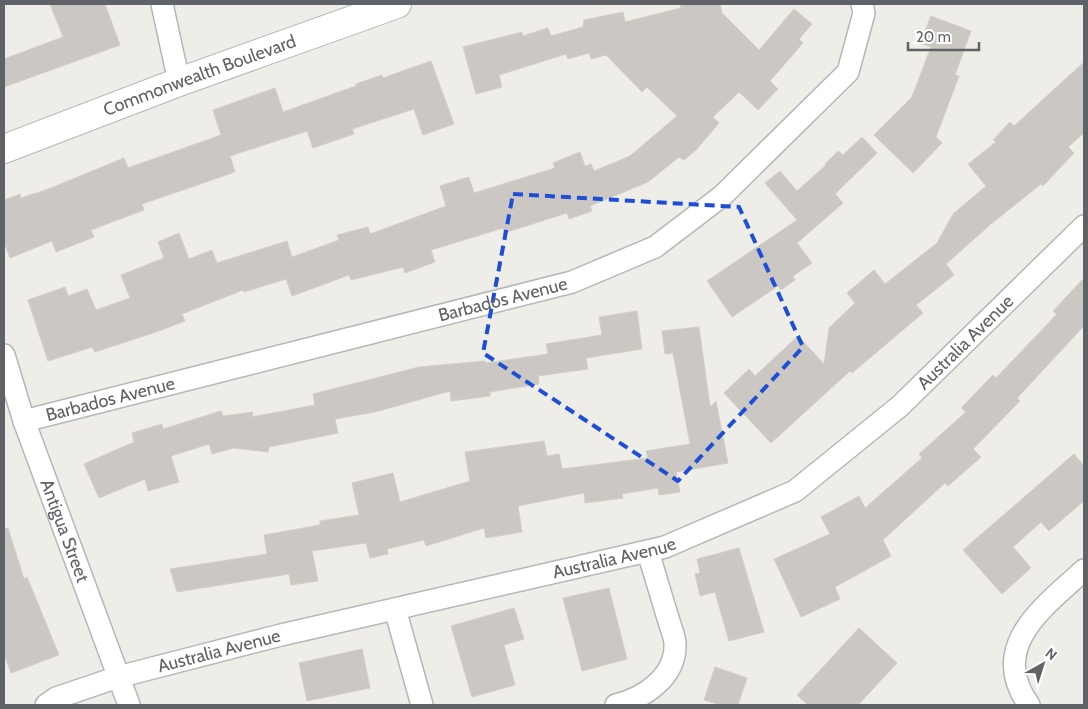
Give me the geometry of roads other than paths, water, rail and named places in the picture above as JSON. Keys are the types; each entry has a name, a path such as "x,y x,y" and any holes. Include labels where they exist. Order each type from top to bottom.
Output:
{"street":[{"path":"162,4 179,82"},
{"name":"Commonwealth Boulevard","path":"4,148 179,82 397,4"},
{"name":"Barbados Avenue","path":"24,421 572,282 655,247 722,196 848,72 864,13 862,4"},
{"name":"Australia Avenue","path":"46,705 56,698 118,677 281,635 665,548 795,491 900,406 1084,226"},
{"name":"Antigua Street","path":"4,355 24,421 129,705"},
{"path":"616,705 632,701 648,692 663,677 672,662 675,643 648,552"},
{"path":"1029,705 1018,686 1015,668 1016,649 1023,631 1034,616 1084,570"},
{"path":"395,609 422,705"}]}
